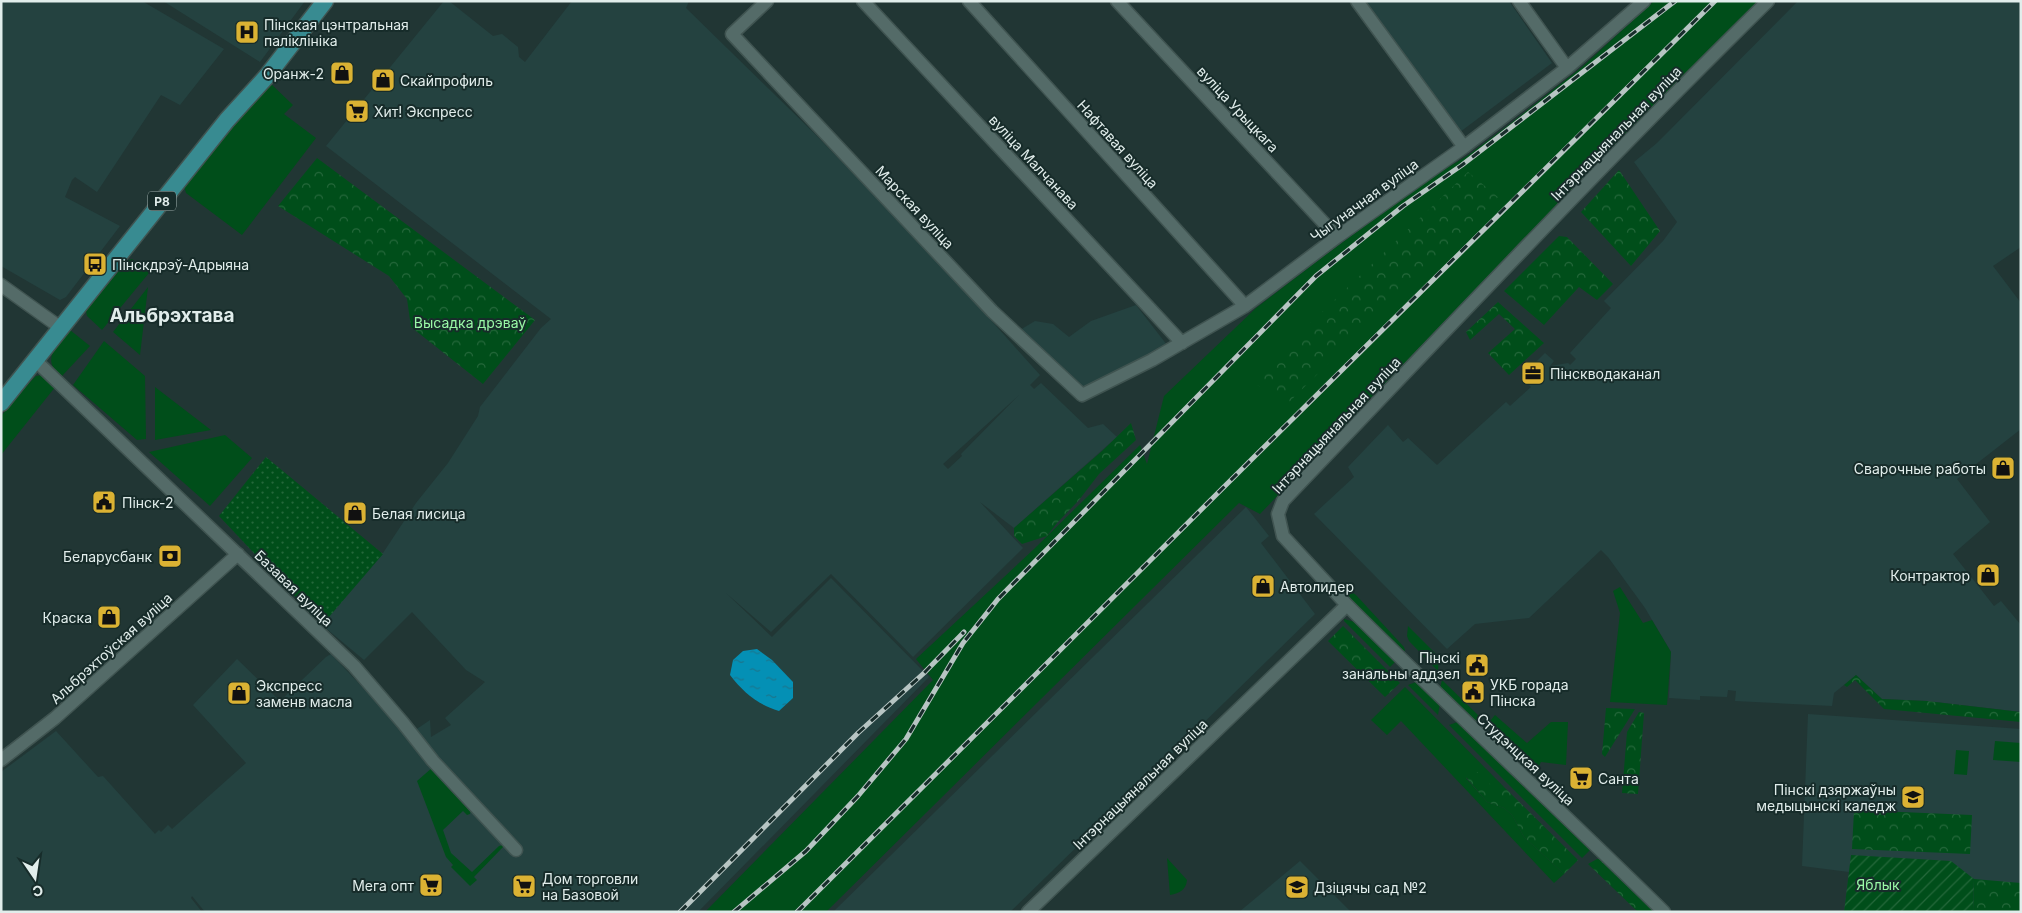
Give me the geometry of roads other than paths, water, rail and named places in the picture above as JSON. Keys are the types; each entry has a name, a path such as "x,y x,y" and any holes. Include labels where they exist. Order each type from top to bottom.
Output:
{"main road":[{"name":"Р8","path":"1,403 227,120 267,76 325,1"}],"street":[{"name":"Марская вуліца","path":"767,1 732,34 992,311 1082,395"},
{"name":"вуліца Малчанава","path":"863,1 1182,343"},
{"name":"Нафтавая вуліца","path":"969,1 1245,306"},
{"name":"вуліца Урыцкага","path":"1117,1 1337,237"},
{"path":"1357,1 1464,147"},
{"path":"1519,1 1567,68"},
{"name":"Чыгуначная вуліца","path":"1082,395 1182,343 1245,306 1337,237 1464,147 1567,68 1644,1"},
{"name":"Інтэрнацыянальная вуліца","path":"1028,912 1347,605 1283,536 1278,514 1283,502 1488,285 1768,1"},
{"path":"1,285 61,328"},
{"name":"Базавая вуліца","path":"36,361 354,666 433,761 516,850"},
{"name":"Альбрэхтоўская вуліца","path":"1,760 55,718 238,554"},
{"name":"Студэнцкая вуліца","path":"1347,605 1506,762 1592,841 1664,912"}],"water":[{"path":"757,649 772,660 793,682 793,698 779,711 764,705 752,697 730,675 733,660 743,651"}],"railway":[{"path":"734,912 806,851 858,796 906,739 963,643 998,599 1316,276 1403,206 1462,165 1675,1"},
{"path":"797,912 1715,1"},
{"path":"680,912 858,733 924,673 964,632"}],"place":[{"name":"Пінская цэнтральная паліклініка","path":"247,32"},
{"name":"Оранж-2","path":"342,73"},
{"name":"Скайпрофиль","path":"383,80"},
{"name":"Хит! Экспресс","path":"357,111"},
{"name":"Пінскдрэў-Адрыяна","path":"95,264"},
{"name":"Пінскводаканал","path":"1533,373"},
{"name":"Сварочные работы","path":"2003,468"},
{"name":"Пінск-2","path":"104,502"},
{"name":"Белая лисица","path":"355,513"},
{"name":"Беларусбанк","path":"170,556"},
{"name":"Контрактор","path":"1988,575"},
{"name":"Автолидер","path":"1263,586"},
{"name":"Краска","path":"109,617"},
{"name":"Пінскі занальны аддзел","path":"1477,665"},
{"name":"УКБ горада Пінска","path":"1473,692"},
{"name":"Экспресс заменв масла","path":"239,693"},
{"name":"Санта","path":"1581,778"},
{"name":"Пінскі дзяржаўны медыцынскі каледж","path":"1913,797"},
{"name":"Мега опт","path":"431,885"},
{"name":"Дом торговли на Базовой","path":"524,886"},
{"name":"Дзіцячы сад №2","path":"1297,887"}],"district":[{"name":"Альбрэхтава","path":"172,315"}],"park label":[{"name":"Высадка дрэваў","path":"470,322"},
{"name":"Яблык","path":"1878,884"}]}
